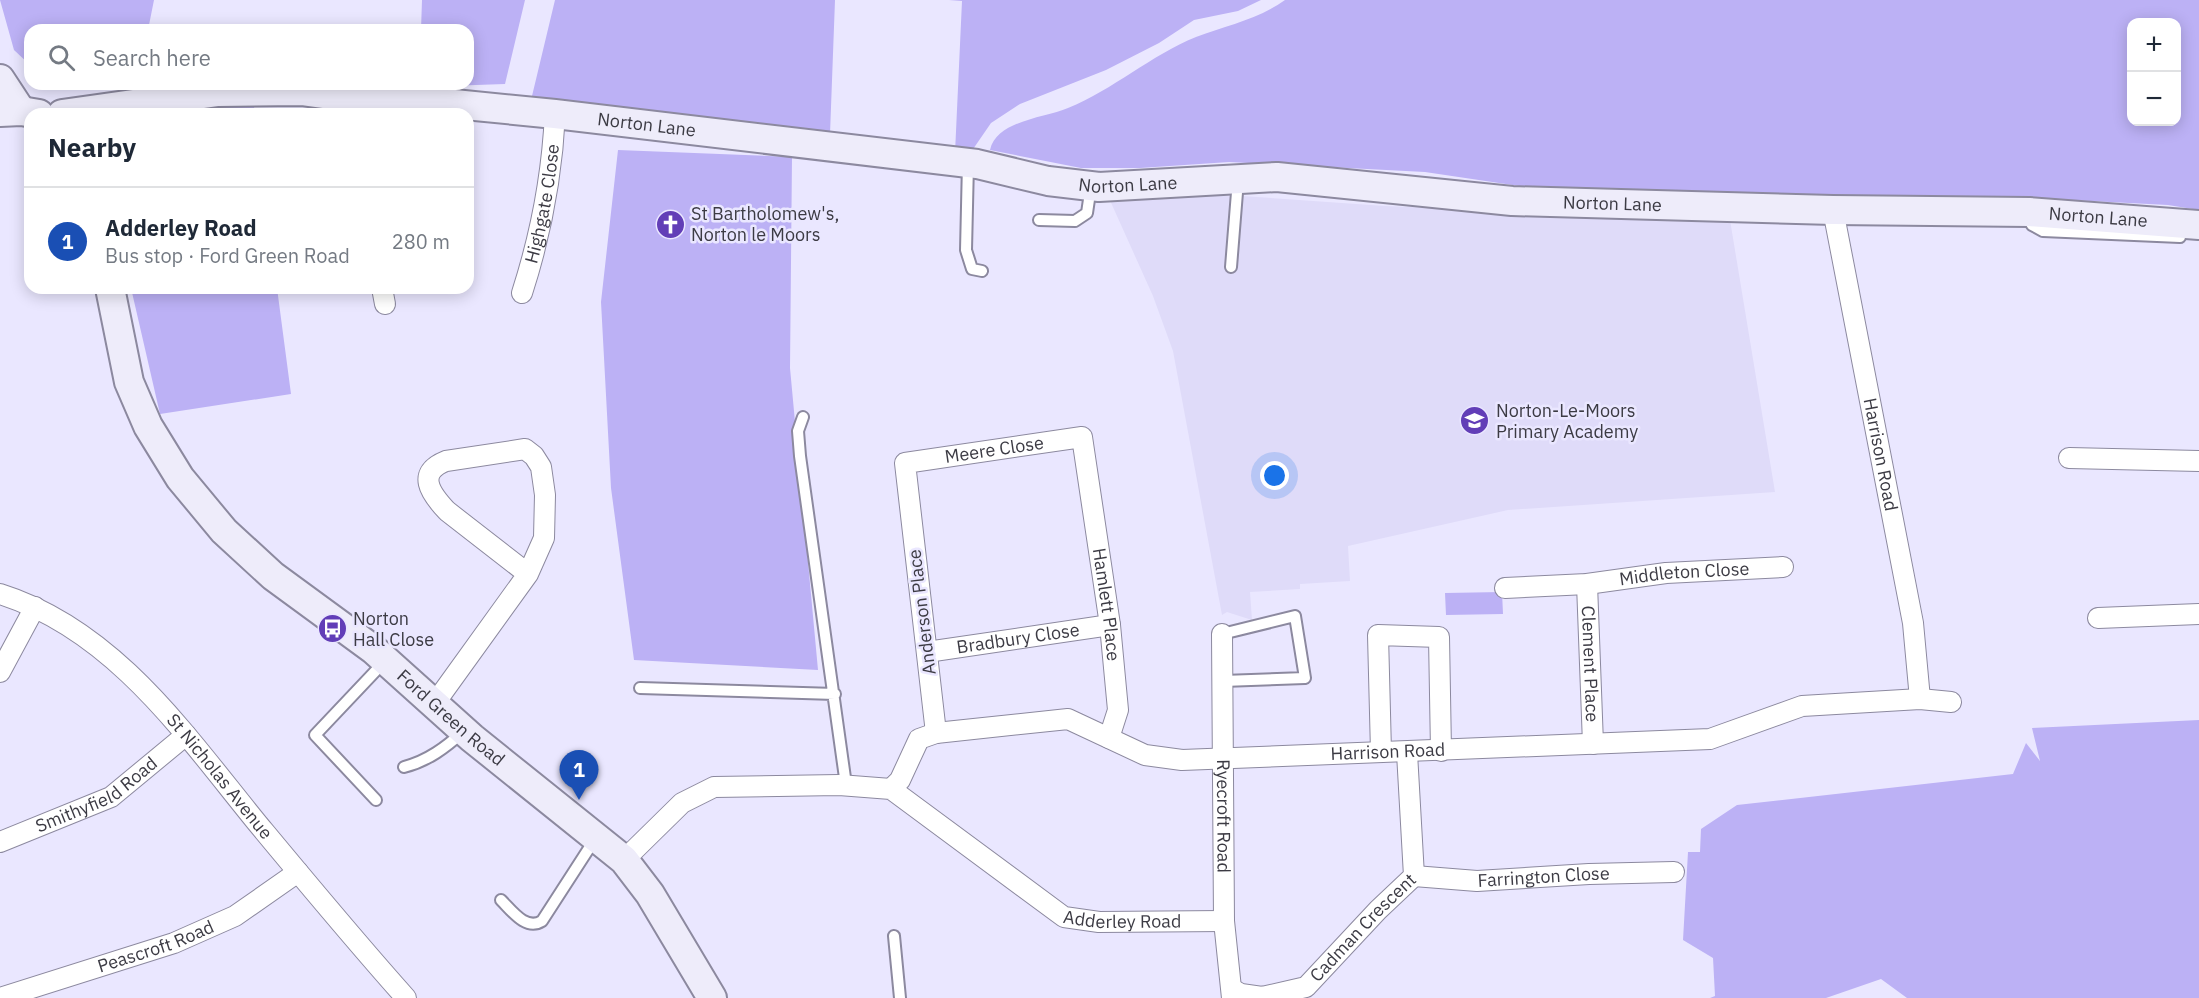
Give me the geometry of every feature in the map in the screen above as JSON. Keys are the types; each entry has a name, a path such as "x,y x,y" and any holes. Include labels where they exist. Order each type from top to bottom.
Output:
{"street":[{"path":"0,79 20,112"},
{"name":"Norton Lane","path":"105,108 218,92 301,92 359,107 444,103 968,163 1048,181 1091,186 1277,177 1512,201 1833,210 2024,212 2194,231"},
{"name":"Highgate Close","path":"522,293 540,237 554,147 555,114"},
{"name":"Harrison Road","path":"1833,210 1913,623 1920,699"},
{"name":"Ford Green Road","path":"111,294 129,382 148,426 180,478 224,531 273,576 385,661 464,731 624,860 650,894 706,996"},
{"name":"Meere Close","path":"908,492 905,463 1082,437 1085,468"},
{"path":"435,703 528,574 544,538 545,495 541,467 534,456 525,449 446,461 436,465 429,474 429,486 436,499 447,511 528,574"},
{"path":"2069,458 2199,461"},
{"name":"Hamlett Place","path":"1085,468 1110,625 1118,710 1109,738"},
{"name":"Anderson Place","path":"908,492 936,733"},
{"name":"Middleton Close","path":"1505,588 1587,584 1666,573 1783,567"},
{"name":"Clement Place","path":"1587,584 1593,744"},
{"name":"St Nicholas Avenue","path":"0,594 35,607 95,644 126,671 186,735 298,872 406,998"},
{"path":"0,672 35,607"},
{"path":"2098,618 2199,614"},
{"name":"Bradbury Close","path":"927,652 1110,625"},
{"name":"Ryecroft Road","path":"1222,634 1224,921 1232,994"},
{"path":"1381,752 1378,635 1439,637 1441,751"},
{"name":"Harrison Road","path":"936,733 1068,719 1145,755 1182,760 1381,752 1407,753 1710,739 1802,706 1920,699 1952,702"},
{"path":"624,860 682,803 714,787 846,785 891,789 900,780 919,739 936,733"},
{"name":"Smithyfield Road","path":"0,842 111,797 186,735"},
{"name":"Cadman Crescent","path":"1232,994 1262,997 1306,987 1378,910 1414,876 1407,753"},
{"name":"Adderley Road","path":"891,789 1064,917 1099,922 1224,921"},
{"name":"Peascroft Road","path":"0,998 174,943 235,916 298,872"},
{"name":"Farrington Close","path":"1414,876 1477,881 1589,874 1674,872"}],"lane":[{"path":"968,163 966,250 972,269 982,271"},
{"path":"1231,267 1238,180"},
{"path":"1039,220 1075,221 1087,213 1091,186"},
{"path":"803,417 798,431 800,456 846,785"},
{"path":"1222,634 1295,616 1305,678 1223,681"},
{"path":"376,800 315,735 385,661"},
{"path":"640,688 835,694"},
{"path":"404,766 421,762 448,746 464,731"},
{"path":"501,900 525,923 537,924 542,921 597,836"},
{"path":"894,936 900,998"}],"shaded area":[{"path":"0,0 154,0 149,24 24,24 24,59 14,50"},
{"path":"422,0 525,0 505,84 474,85 474,24 421,24"},
{"path":"555,0 835,0 830,134 532,96"},
{"path":"949,0 1261,0 1238,11 1194,20 1159,43 1106,70 1020,104 991,123 969,155 955,153 962,1"},
{"path":"1285,0 2199,0 2199,210 2168,205 2013,197 1904,198 1540,189 1425,172 1229,162 1140,168 1081,168 990,150 994,140 1012,126 1085,101 1179,44 1253,17"},
{"path":"253,101 254,108 215,108"},
{"path":"618,150 792,157 790,368 818,670 634,660 611,488 601,302"},
{"name":"Norton-Le-Moors Primary Academy","path":"1108,196 1242,196 1385,206 1730,220 1775,492 1508,510 1348,546 1350,581 1300,584 1300,589 1250,592 1252,620 1227,612 1222,615 1173,351 1153,296"},
{"path":"132,294 278,294 291,394 160,414"},
{"path":"1502,592 1503,614 1446,615 1445,593"},
{"path":"2199,720 2199,998 1907,998 1881,979 1826,998 1710,998 1715,996 1713,958 1683,940 1688,852 1700,852 1701,829 1737,805 2013,774 2026,743 2040,761 2032,728"}],"place":[{"name":"St Bartholomew's, Norton le Moors","path":"670,224"},
{"name":"Norton-Le-Moors Primary Academy","path":"1475,421"},
{"name":"Norton Hall Close","path":"332,629"},
{"name":"Adderley Road","path":"579,800"}]}
